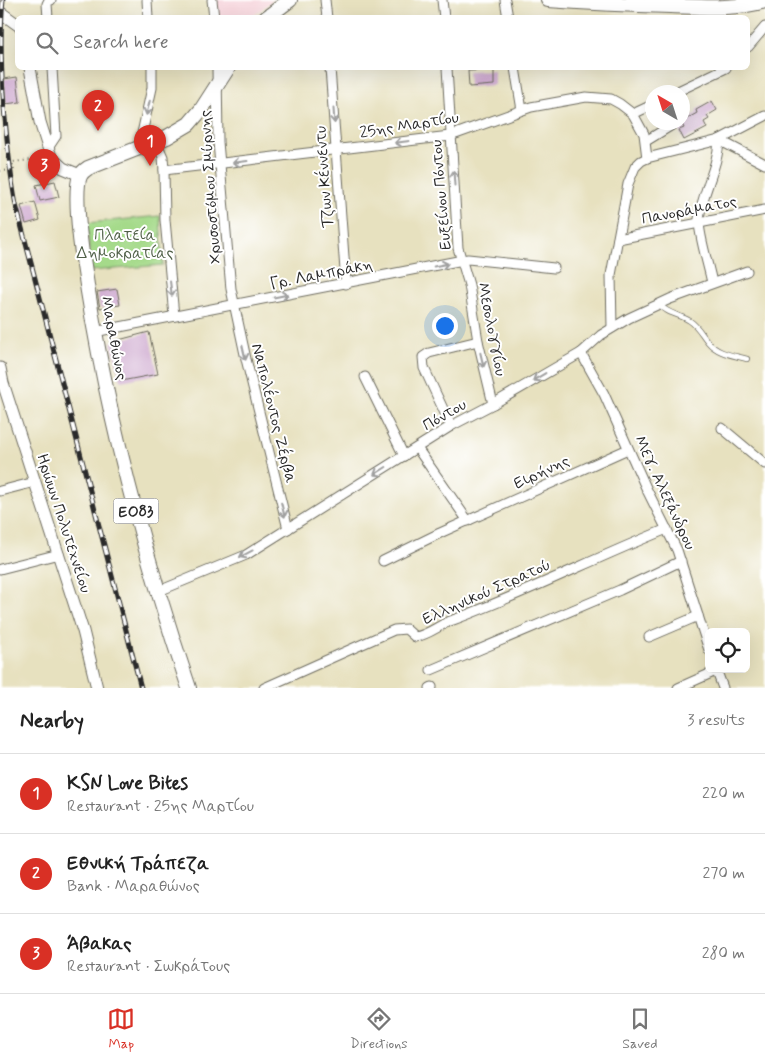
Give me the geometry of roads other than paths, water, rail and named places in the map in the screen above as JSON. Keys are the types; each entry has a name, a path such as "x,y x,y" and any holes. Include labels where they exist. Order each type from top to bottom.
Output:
{"main road":[{"path":"278,13 290,0"},
{"path":"548,0 724,7 745,6 765,1"},
{"path":"80,175 88,168 178,132 194,120 227,70"},
{"name":"Μαραθώνος","path":"80,175 78,184 78,220 94,332 133,500 189,688"}],"street":[{"path":"48,15 47,4 51,0"},
{"path":"147,0 148,15"},
{"path":"212,0 214,15"},
{"path":"325,0 327,15"},
{"path":"442,0 444,15"},
{"path":"505,0 508,15"},
{"path":"0,12 15,23"},
{"path":"750,46 765,27"},
{"path":"30,70 40,122 49,152 63,168 80,175"},
{"path":"49,152 56,136 52,70"},
{"path":"139,147 152,88 152,70"},
{"name":"Χρυσοστόμου Σμύρνης","path":"217,70 218,136 229,279 233,305"},
{"name":"Τζων Κέννεντυ","path":"330,70 346,284"},
{"name":"Ευξείνου Πόντου","path":"446,70 458,248 462,260"},
{"path":"515,70 522,110"},
{"path":"690,85 722,70"},
{"name":"25ης Μαρτίου","path":"164,170 220,165 450,136 545,103 576,98 599,97 617,102 633,114 642,128 646,141 647,158"},
{"path":"633,114 645,108"},
{"path":"612,328 611,275 630,176 638,163 647,158 719,140 765,116"},
{"path":"646,141 664,130"},
{"path":"719,140 765,164"},
{"path":"712,283 699,222 718,152 719,140"},
{"path":"156,141 163,157 165,220 174,316"},
{"name":"Πανοράματος","path":"618,238 765,210"},
{"name":"Γρ. Λαμπράκη","path":"94,332 462,260 475,259 554,268"},
{"name":"Μεσολογγίου","path":"462,260 469,285 478,341 493,404"},
{"name":"Πόντου","path":"159,591 246,554 451,426 582,353 601,335 612,328 659,304 748,271"},
{"name":"Ναπολέοντος Ζέρβα","path":"233,305 288,529"},
{"path":"451,426 424,368 423,357 429,353 478,341"},
{"name":"Μεγ. Αλεξάνδρου","path":"582,353 604,394 681,561 705,638"},
{"name":"Ηρώων Πολυτεχνείου","path":"0,368 1,383 59,554 83,632 97,688"},
{"path":"365,376 404,456"},
{"path":"722,428 765,464"},
{"path":"417,448 468,521"},
{"name":"Ειρήνης","path":"383,561 420,542 628,449"},
{"path":"0,492 35,482"},
{"name":"Ελληνικού Στρατού","path":"264,688 394,630 406,629 415,638 424,635 447,622 667,529"},
{"path":"0,569 59,554"},
{"path":"431,670 627,587 681,561"},
{"path":"649,637 698,616"},
{"path":"678,688 710,673"},
{"path":"717,673 722,688"}],"lane":[{"path":"659,304 666,311 688,319 708,343 719,351 747,359"}],"railway":[{"path":"3,0 1,24 3,95 16,205 141,688"}],"place":[{"name":"Εθνική Τράπεζα","path":"98,131"},
{"name":"KSN Love Bites","path":"150,166"},
{"name":"Άβακας","path":"44,190"}],"park label":[{"name":"Πλατεία Δημοκρατίας","path":"125,243"}]}
